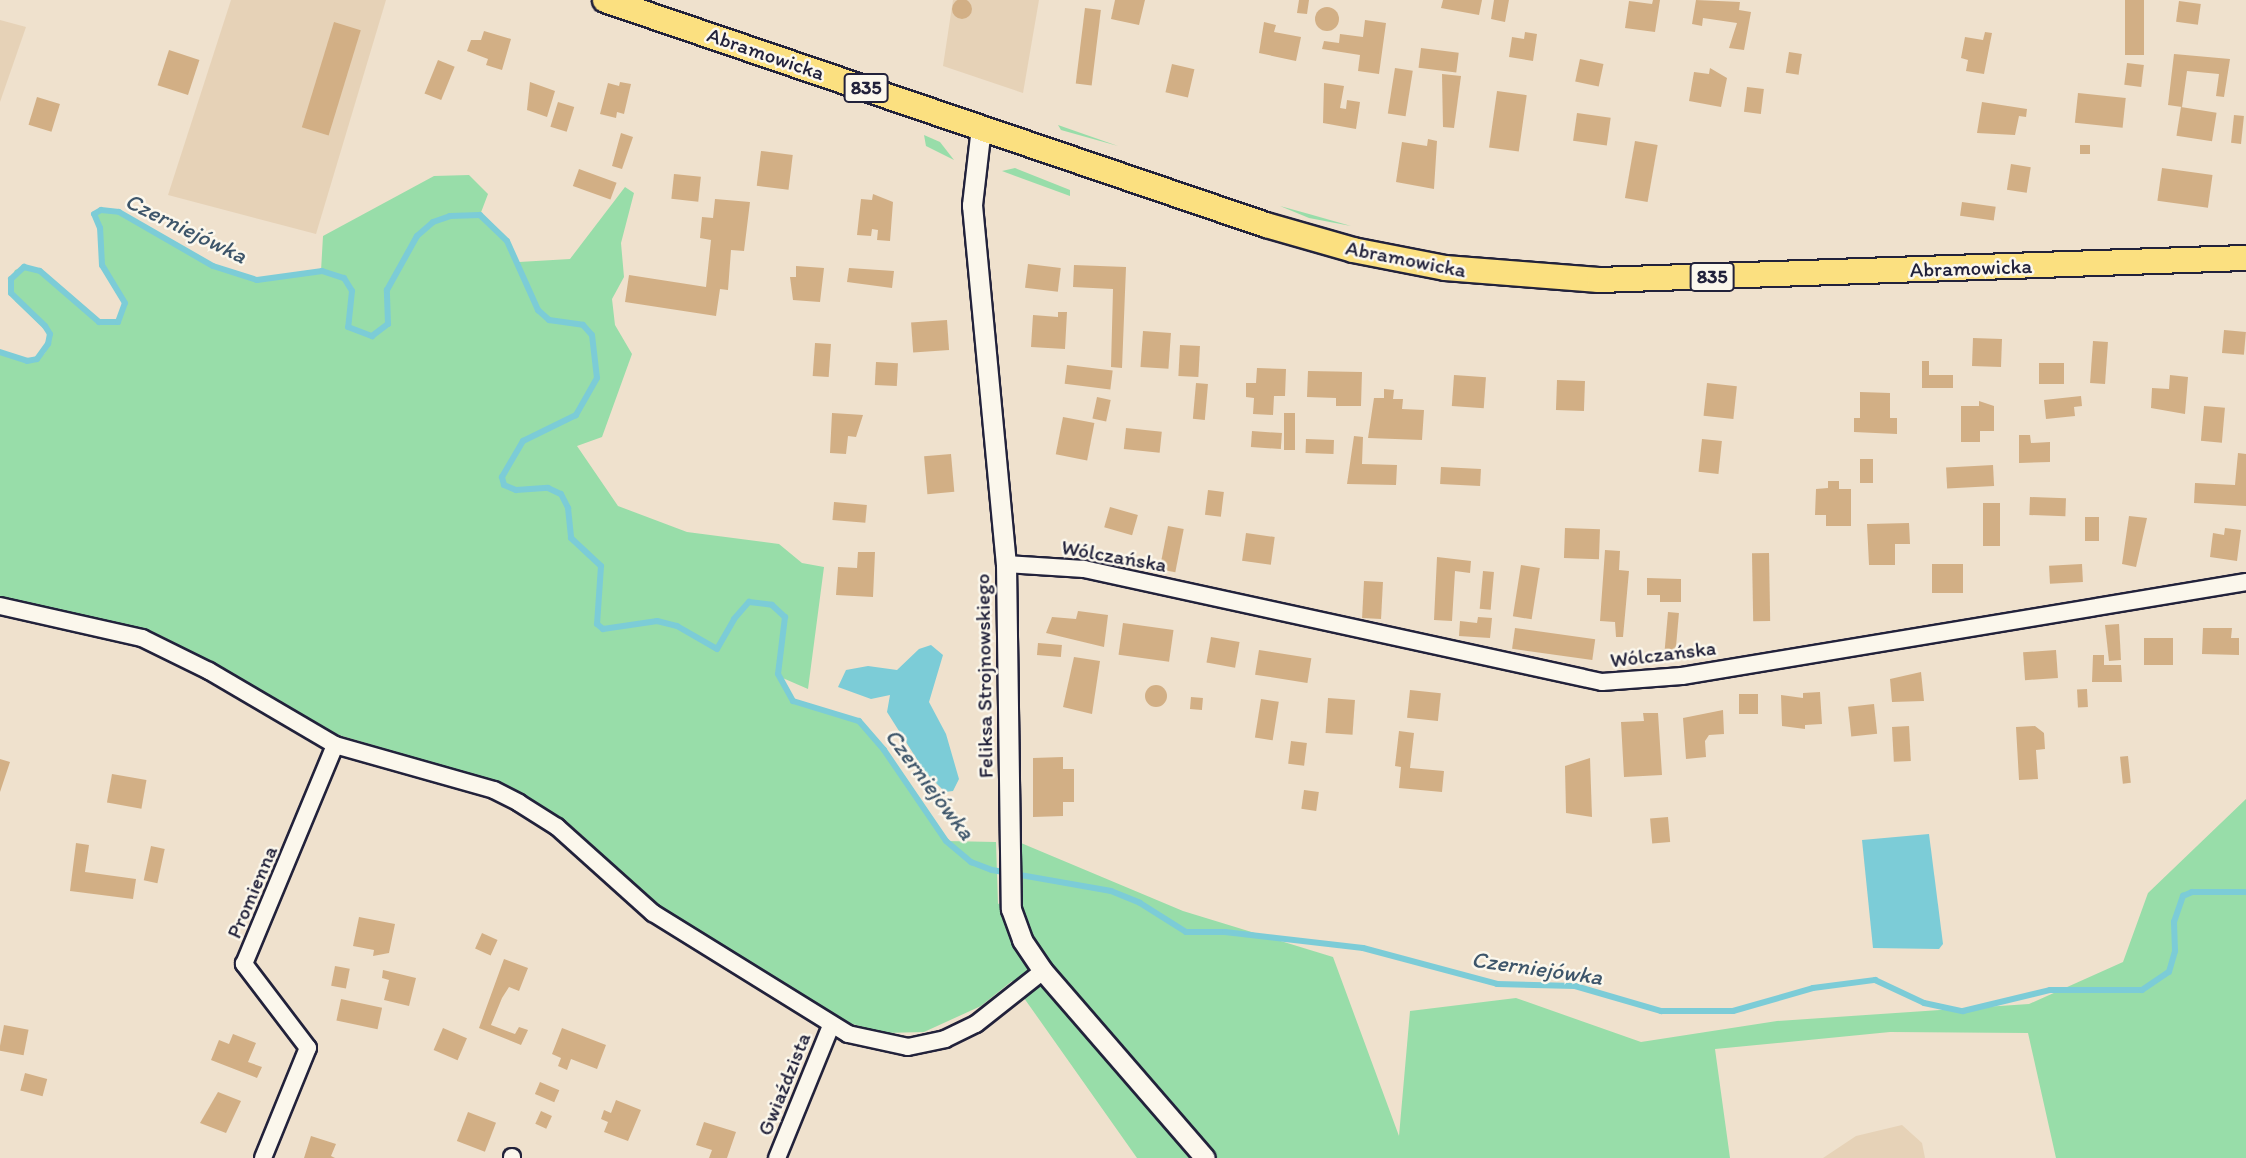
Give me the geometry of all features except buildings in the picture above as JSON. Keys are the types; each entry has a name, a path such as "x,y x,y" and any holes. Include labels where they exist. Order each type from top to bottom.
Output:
{"main road":[{"name":"Abramowicka","path":"605,0 1302,237 1407,261 1508,276 1647,280 2246,258"}],"street":[{"name":"Feliksa Strojnowskiego","path":"981,127 972,205 1006,564 1010,654 1009,894 1017,929 1043,971 1205,1158"},
{"name":"Wólczańska","path":"1006,564 1084,569 1602,682 1682,676 2246,582"},
{"path":"0,606 92,624 158,645 335,745 494,790 557,827 653,914 831,1026 886,1045 932,1043 976,1024 1043,971"},
{"name":"Promienna","path":"263,1158 309,1048 244,964 335,745"},
{"name":"Gwiaździsta","path":"777,1158 831,1026"}],"shaded area":[{"path":"231,0 386,0 316,234 168,195"},
{"path":"953,0 1039,0 1023,93 943,66"},
{"path":"0,20 26,27 0,102"},
{"path":"1902,1125 1922,1143 1925,1158 1823,1158 1856,1136"}],"green space":[{"path":"1058,125 1118,146 1061,130"},
{"path":"924,135 940,142 954,160 926,146"},
{"path":"1015,168 1070,190 1070,196 1002,171"},
{"path":"469,175 488,194 480,215 507,241 519,262 570,259 625,187 634,193 621,243 624,277 612,299 615,325 632,354 602,437 577,446 618,506 687,532 779,544 802,563 824,567 808,689 778,676 793,701 859,721 884,750 946,841 996,842 998,904 1023,894 1021,843 1183,911 1333,957 1399,1136 1410,1011 1516,998 1641,1042 1777,1021 2029,1004 2123,962 2148,893 2246,799 2246,1158 2056,1158 2028,1033 1890,1032 1715,1049 1730,1158 1137,1158 1012,981 981,1006 924,1032 884,1033 849,1023 660,907 573,827 501,783 332,733 162,636 0,598 0,352 11,358 37,359 45,353 50,334 15,301 11,279 15,270 24,267 40,271 86,313 111,324 119,322 125,303 102,265 100,228 94,214 101,210 119,212 213,266 257,280 276,280 321,271 323,236 434,176"},
{"path":"1280,206 1309,214 1351,226 1309,218"}],"water":[{"path":"931,645 943,655 929,702 946,734 959,779 953,791 945,792 925,772 887,712 890,695 871,699 838,687 846,670 868,666 897,670 919,649"},
{"path":"1929,834 1943,944 1939,949 1873,948 1862,840"}],"waterway":[{"name":"Czerniejówka","path":"0,352 27,361 37,359 48,344 50,334 45,326 11,293 11,279 24,267 40,271 99,322 118,322 125,303 102,265 100,228 94,214 101,210 119,212 213,266 257,280 322,271 344,278 352,291 348,327 372,336 388,324 387,290 417,236 433,222 450,216 480,215 507,241 538,310 549,320 583,325 592,335 597,378 576,415 523,441 502,477 504,485 516,490 548,488 561,494 568,508 571,538 601,566 597,624 603,629 657,621 677,626 717,649 734,619 749,602 772,605 785,617 778,674 793,701 859,721 884,750 946,841 971,862 992,870 1111,891 1140,903 1186,932 1225,932 1363,948 1497,984 1575,986 1661,1011 1733,1011 1813,988 1875,980 1924,1003 1963,1011 2050,990 2142,990 2169,972 2175,951 2174,922 2183,896 2192,892 2246,892"}]}
